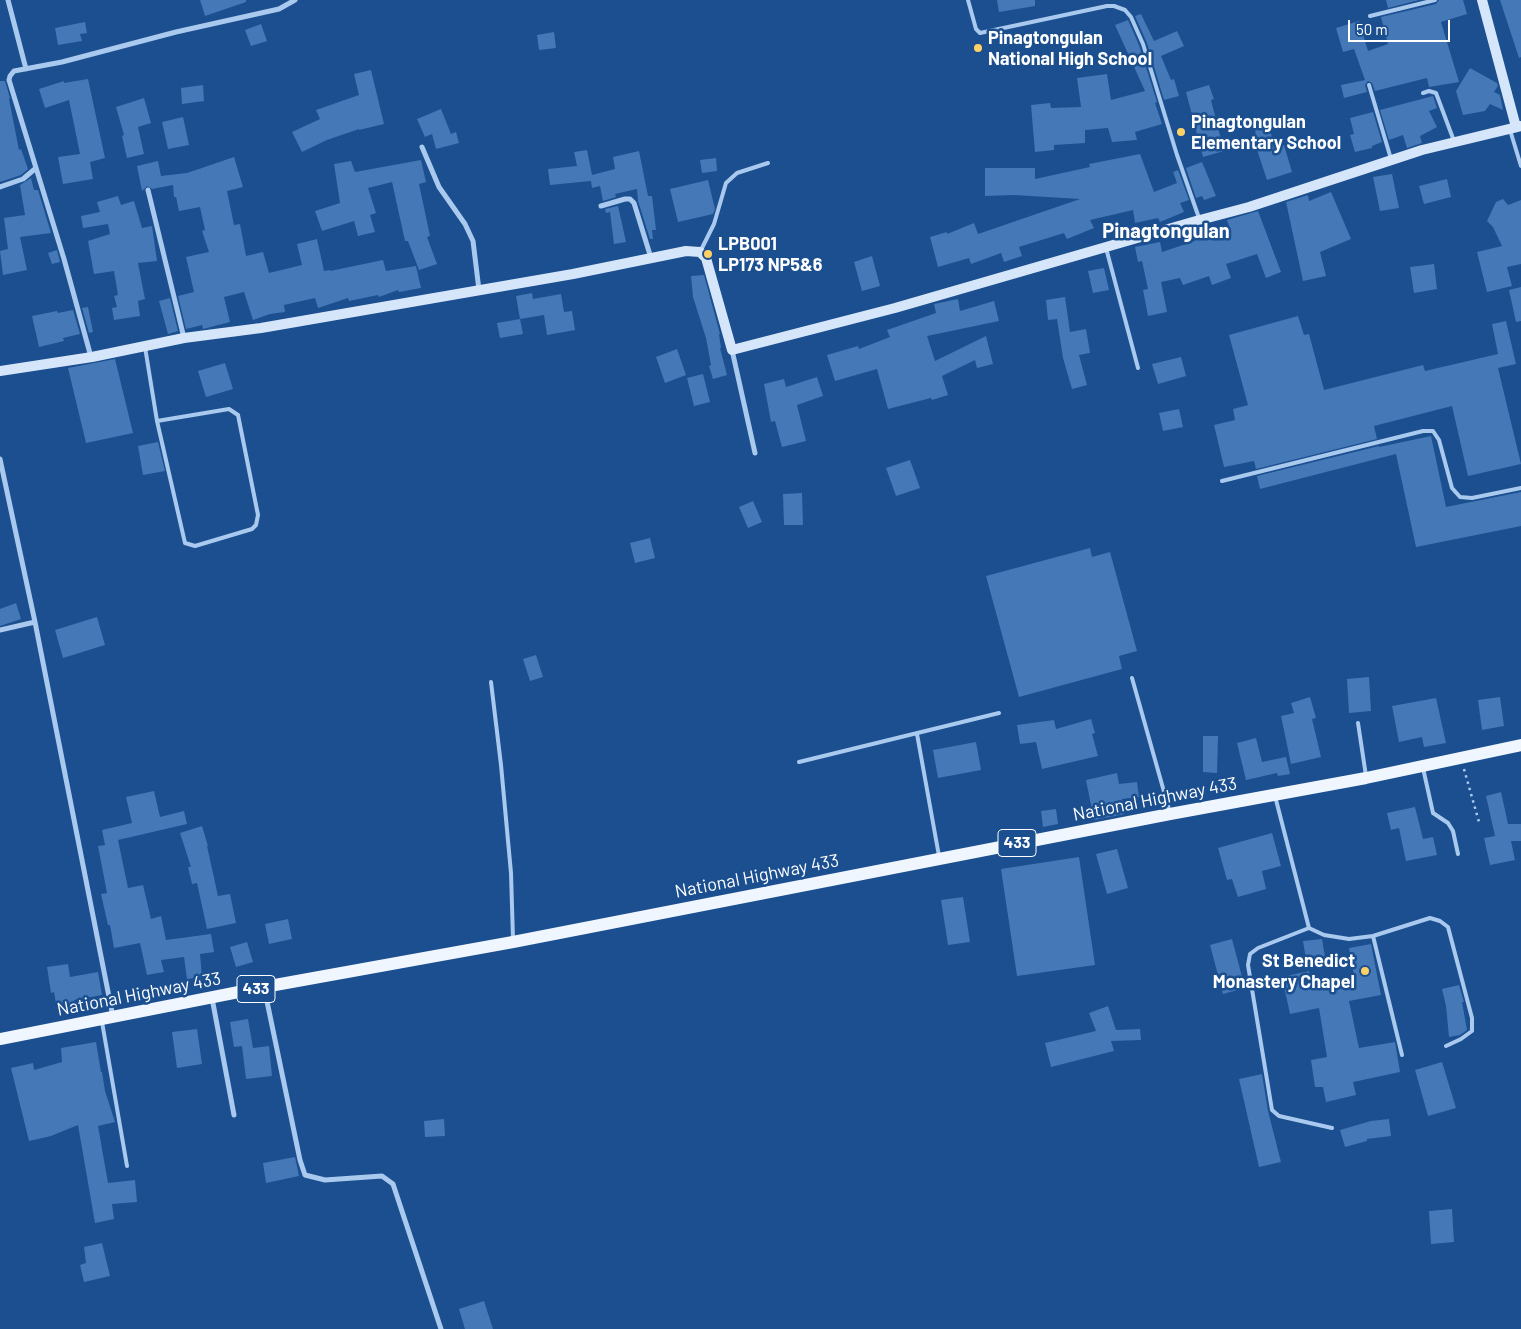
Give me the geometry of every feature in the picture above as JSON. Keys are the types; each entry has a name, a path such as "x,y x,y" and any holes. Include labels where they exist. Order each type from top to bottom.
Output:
{"main road":[{"name":"National Highway 433","path":"0,1039 264,987 513,942 940,858 1366,778 1521,745"}],"street":[{"path":"8,0 26,69"},
{"path":"92,357 9,80 10,76 14,71 62,62 176,32 279,9 295,0"},
{"path":"732,350 895,308 1200,220 1249,208 1391,159 1454,141 1515,127 1482,0"},
{"path":"422,147 439,187 473,241 479,290"},
{"path":"0,187 23,179 36,168"},
{"path":"148,190 184,338"},
{"path":"601,206 625,199 630,199 634,203 651,258"},
{"path":"0,371 92,357 184,338 261,328 573,274 686,251 700,252 706,258 732,350 755,453"},
{"path":"0,459 35,622 107,1019"},
{"path":"0,630 35,622"},
{"path":"264,987 300,1160 305,1175 325,1180 382,1176 393,1184 441,1329"},
{"path":"212,997 234,1115"}],"lane":[{"path":"968,0 976,29 980,33 1106,6 1114,6 1126,10 1132,17 1143,44 1177,155 1200,220"},
{"path":"1370,16 1435,0"},
{"path":"1369,85 1391,159"},
{"path":"1423,92 1430,91 1436,93 1454,141"},
{"path":"1515,127 1521,166"},
{"path":"700,252 714,224 726,183 737,173 768,162"},
{"path":"1106,248 1138,368"},
{"path":"145,347 157,421 185,543 195,546 252,529 256,525 258,515 238,414 229,409 157,421"},
{"path":"1222,481 1423,431 1434,431 1439,440 1452,488 1460,497 1472,498 1521,488"},
{"path":"1132,678 1170,814"},
{"path":"491,682 511,873 513,942"},
{"path":"799,762 999,713"},
{"path":"1358,723 1366,778"},
{"path":"916,734 940,858"},
{"path":"1422,766 1434,813 1448,823 1453,831 1458,854"},
{"path":"1275,794 1309,928"},
{"path":"1332,1128 1279,1116 1272,1110 1248,965 1250,954 1258,948 1309,928 1324,935 1349,938 1373,936 1430,918 1440,921 1448,927 1472,1018 1472,1031 1446,1046"},
{"path":"1373,936 1402,1055"},
{"path":"107,1019 127,1166"}],"path":[{"path":"1461,758 1479,822"}],"building":[{"path":"200,0 246,0 246,2 205,16"},
{"path":"997,0 1035,0 1035,6 999,12"},
{"path":"1386,0 1419,0 1388,8"},
{"path":"1439,0 1463,0 1467,14 1441,22 1459,82 1429,87 1427,78 1375,91 1372,83 1368,81 1365,85 1367,92 1344,98 1341,85 1365,80 1354,49 1343,52 1336,28 1359,21 1368,51 1388,44 1381,17 1436,4"},
{"path":"1500,0 1521,0 1521,57 1519,58"},
{"path":"1141,14 1154,41 1177,31 1184,46 1161,56 1171,80 1174,79 1179,96 1164,100 1147,43 1135,16"},
{"path":"1128,20 1139,45 1162,124 1135,132 1137,140 1112,142 1108,128 1085,130 1085,143 1054,145 1054,150 1035,152 1031,105 1050,103 1051,108 1081,107 1077,78 1107,74 1111,100 1145,91 1115,25"},
{"path":"85,22 87,33 80,34 82,41 58,45 55,28"},
{"path":"261,24 267,41 251,46 245,30"},
{"path":"554,32 556,48 539,50 537,35"},
{"path":"1470,68 1497,83 1498,86 1494,92 1500,95 1503,110 1490,104 1485,111 1463,115 1456,91"},
{"path":"371,70 384,124 359,129 327,140 302,152 292,132 320,119 316,110 359,95 354,74"},
{"path":"88,79 105,158 90,162 93,179 63,184 58,157 80,154 69,100 45,108 39,89 64,81 64,83"},
{"path":"0,81 5,81 10,98 19,150 21,149 28,169 21,175 0,182"},
{"path":"203,85 204,101 182,104 181,88"},
{"path":"1209,85 1214,99 1211,100 1224,151 1203,157 1186,92"},
{"path":"1433,96 1437,108 1429,111 1437,127 1420,136 1422,143 1407,148 1403,135 1389,140 1380,110"},
{"path":"144,98 151,123 138,127 144,154 127,158 122,136 124,135 116,107"},
{"path":"441,109 451,134 456,132 459,143 436,149 432,134 425,137 417,119"},
{"path":"1373,112 1382,142 1372,146 1372,148 1355,152 1350,135 1354,134 1350,118"},
{"path":"183,117 189,145 168,149 162,122"},
{"path":"1268,119 1274,148 1284,145 1292,172 1267,180 1258,153 1254,121"},
{"path":"587,150 592,175 615,169 613,157 639,151 648,196 652,196 656,230 652,230 653,239 650,239 638,201 637,189 615,194 616,197 603,201 600,186 592,188 591,181 550,185 548,169 577,166 574,152"},
{"path":"1140,154 1154,192 1177,183 1173,172 1178,170 1189,200 1180,203 1184,212 1160,222 1158,218 1135,223 1133,210 1090,220 1094,228 1067,239 1064,233 1019,247 1022,256 1004,262 1001,253 971,264 969,258 938,267 930,237 947,232 947,234 974,223 978,234 1080,199 1014,195 985,196 985,168 1035,168 1035,179 1090,167 1089,164"},
{"path":"234,157 243,187 227,191 234,225 240,224 246,256 263,252 269,273 302,265 297,244 317,239 324,271 383,260 386,271 416,266 421,288 399,292 398,290 379,297 378,295 349,301 348,298 318,308 315,298 284,305 285,312 270,314 253,320 244,292 224,297 230,322 203,329 202,325 186,329 178,296 194,292 186,257 209,252 202,231 205,230 200,207 179,211 176,197 174,197 173,185 152,189 147,186 142,191 137,166 158,161 161,176 187,173"},
{"path":"716,158 717,171 702,173 700,160"},
{"path":"421,160 426,182 419,184 430,236 427,237 437,264 419,270 408,241 405,241 392,182 368,188 376,213 370,215 375,232 358,236 354,221 322,231 315,211 340,203 334,164 351,161 355,172"},
{"path":"1202,162 1216,196 1204,200 1202,196 1196,198 1186,168"},
{"path":"1392,174 1399,208 1380,211 1373,177"},
{"path":"31,178 34,190 38,190 51,233 20,237 27,270 3,275 0,251 8,249 4,218 25,215 20,185"},
{"path":"1447,179 1451,197 1424,204 1419,186"},
{"path":"708,180 715,209 713,214 678,222 670,189"},
{"path":"1331,192 1351,239 1320,252 1326,276 1303,281 1286,202 1308,195 1309,201"},
{"path":"118,196 121,205 134,201 142,228 152,226 157,261 138,263 145,299 138,301 140,316 114,320 112,308 117,307 114,296 118,295 114,271 94,274 88,241 110,234 108,224 83,228 81,216 100,212 97,202"},
{"path":"1503,199 1508,205 1521,200 1521,264 1507,267 1512,286 1487,292 1477,252 1502,246 1493,227 1487,221 1496,202"},
{"path":"618,206 626,242 614,244 610,212 606,213 605,209"},
{"path":"1258,211 1281,272 1266,278 1257,254 1226,264 1231,278 1212,285 1209,276 1183,285 1180,278 1161,282 1167,312 1148,316 1143,290 1148,289 1142,261 1138,262 1135,247 1160,242 1162,252 1195,241 1194,237 1229,226 1227,220"},
{"path":"57,250 60,262 52,264 48,253"},
{"path":"872,256 880,286 862,291 854,262"},
{"path":"1434,264 1437,289 1414,293 1410,267"},
{"path":"1104,268 1109,290 1093,293 1088,271"},
{"path":"704,275 720,334 720,348 727,375 713,379 709,366 711,365 706,338 693,297 691,276"},
{"path":"1521,287 1521,321 1516,322 1509,290"},
{"path":"532,293 533,299 561,294 564,312 572,311 575,330 547,335 544,315 520,319 516,296"},
{"path":"1065,297 1070,332 1086,329 1090,353 1079,355 1087,385 1072,389 1063,358 1057,319 1048,320 1046,300"},
{"path":"170,298 178,331 168,334 159,301"},
{"path":"958,299 960,311 994,301 999,321 927,336 935,361 986,336 993,364 977,368 975,360 942,376 948,395 888,409 877,369 835,381 827,355 858,346 859,349 890,337 887,330 936,313 934,304"},
{"path":"88,307 93,332 89,333 82,308"},
{"path":"73,310 80,334 63,338 64,341 39,347 32,316"},
{"path":"1298,316 1304,335 1309,334 1324,390 1423,365 1425,371 1498,354 1492,324 1506,321 1516,364 1498,368 1521,464 1468,476 1452,406 1374,426 1377,439 1256,469 1254,461 1224,467 1214,425 1235,420 1233,409 1248,405 1229,335"},
{"path":"520,319 523,334 500,338 497,323"},
{"path":"677,349 686,375 665,383 656,357"},
{"path":"1181,357 1186,376 1158,384 1152,364"},
{"path":"115,359 133,433 86,443 68,368"},
{"path":"225,363 233,389 206,397 198,371"},
{"path":"703,374 710,402 694,406 687,378"},
{"path":"817,377 823,396 797,405 806,441 782,447 775,421 771,422 764,384 784,379 786,387"},
{"path":"1179,409 1183,427 1163,431 1159,413"},
{"path":"1431,436 1446,507 1521,492 1521,526 1416,547 1396,454 1260,489 1257,476 1379,446"},
{"path":"158,442 165,471 143,475 138,446"},
{"path":"910,460 920,488 896,496 886,468"},
{"path":"802,493 803,525 784,525 783,494"},
{"path":"753,501 762,522 748,528 739,507"},
{"path":"650,538 655,558 635,563 630,543"},
{"path":"1090,548 1092,557 1110,552 1137,651 1119,656 1122,669 1019,697 986,576"},
{"path":"16,603 21,619 0,626 0,609"},
{"path":"97,617 105,645 63,658 55,630"},
{"path":"536,655 543,677 530,681 523,659"},
{"path":"1369,677 1371,711 1349,713 1347,679"},
{"path":"1310,697 1316,718 1312,719 1321,757 1291,764 1281,716 1294,713 1291,703"},
{"path":"1500,697 1504,726 1482,730 1478,700"},
{"path":"1436,698 1446,743 1424,747 1422,737 1399,742 1392,706"},
{"path":"1091,719 1095,733 1092,734 1098,756 1042,769 1036,742 1020,744 1017,725 1054,720 1056,729"},
{"path":"1203,736 1218,736 1217,773 1203,772"},
{"path":"1256,738 1262,762 1286,757 1290,774 1278,776 1277,773 1246,780 1237,743"},
{"path":"976,742 981,770 938,778 933,750"},
{"path":"1117,773 1119,784 1137,782 1139,797 1122,799 1125,814 1094,820 1086,780"},
{"path":"154,791 160,817 184,811 187,824 118,840 128,888 143,885 151,919 161,916 166,940 211,934 214,952 200,954 202,977 187,979 184,957 161,960 164,972 147,975 140,943 114,948 110,925 108,925 101,894 107,893 98,846 105,845 102,830 132,823 126,797"},
{"path":"1501,792 1508,824 1521,824 1521,841 1511,841 1515,860 1490,865 1484,838 1495,836 1486,796"},
{"path":"1415,807 1423,839 1433,837 1437,855 1406,861 1399,828 1391,830 1387,813"},
{"path":"1056,809 1058,824 1043,827 1041,811"},
{"path":"202,826 218,896 230,894 236,923 207,929 197,883 192,884 188,867 191,867 180,833"},
{"path":"1272,833 1281,866 1262,871 1266,889 1238,897 1232,879 1227,880 1218,848"},
{"path":"1117,849 1128,888 1107,894 1096,854"},
{"path":"1079,857 1095,965 1017,976 1001,869"},
{"path":"963,897 970,942 948,945 941,900"},
{"path":"288,919 292,939 269,944 265,924"},
{"path":"1232,939 1245,988 1223,994 1210,945"},
{"path":"1322,939 1325,957 1306,959 1303,941"},
{"path":"247,942 253,962 236,967 230,947"},
{"path":"1371,944 1381,995 1349,1001 1359,1048 1395,1042 1400,1072 1353,1082 1356,1095 1326,1102 1323,1087 1315,1087 1311,1060 1327,1057 1319,1008 1290,1014 1282,977 1309,971 1312,984 1354,976 1349,948"},
{"path":"68,964 70,977 98,972 102,995 74,1000 75,1005 57,1009 54,992 51,993 47,967"},
{"path":"1459,985 1464,1002 1462,1002 1467,1030 1460,1035 1449,1037 1446,1006 1442,989"},
{"path":"1108,1006 1116,1030 1140,1029 1141,1040 1111,1041 1114,1051 1051,1067 1045,1043 1096,1031 1089,1013"},
{"path":"248,1019 253,1048 269,1046 272,1076 246,1079 242,1046 234,1047 230,1022"},
{"path":"197,1029 202,1064 177,1068 172,1032"},
{"path":"96,1042 105,1091 115,1122 98,1126 108,1183 135,1180 137,1202 112,1204 114,1219 95,1223 78,1125 51,1136 29,1141 11,1068 33,1063 34,1070 62,1062 61,1048"},
{"path":"1442,1062 1456,1108 1428,1116 1415,1070"},
{"path":"1262,1074 1268,1111 1281,1162 1259,1167 1239,1079"},
{"path":"444,1119 445,1136 425,1137 424,1121"},
{"path":"1389,1119 1391,1136 1367,1139 1367,1141 1345,1147 1340,1130 1371,1121"},
{"path":"295,1157 299,1176 266,1183 263,1163"},
{"path":"1452,1209 1454,1242 1431,1244 1429,1211"},
{"path":"102,1243 110,1276 84,1282 80,1265 86,1263 84,1247"},
{"path":"484,1301 493,1329 465,1329 459,1309"}],"place":[{"name":"Pinagtongulan National High School","path":"978,48"},
{"name":"Pinagtongulan Elementary School","path":"1181,132"},
{"name":"LPB001 LP173 NP5&6","path":"708,254"},
{"name":"St Benedict Monastery Chapel","path":"1365,971"}],"district":[{"name":"Pinagtongulan","path":"1166,231"}]}
